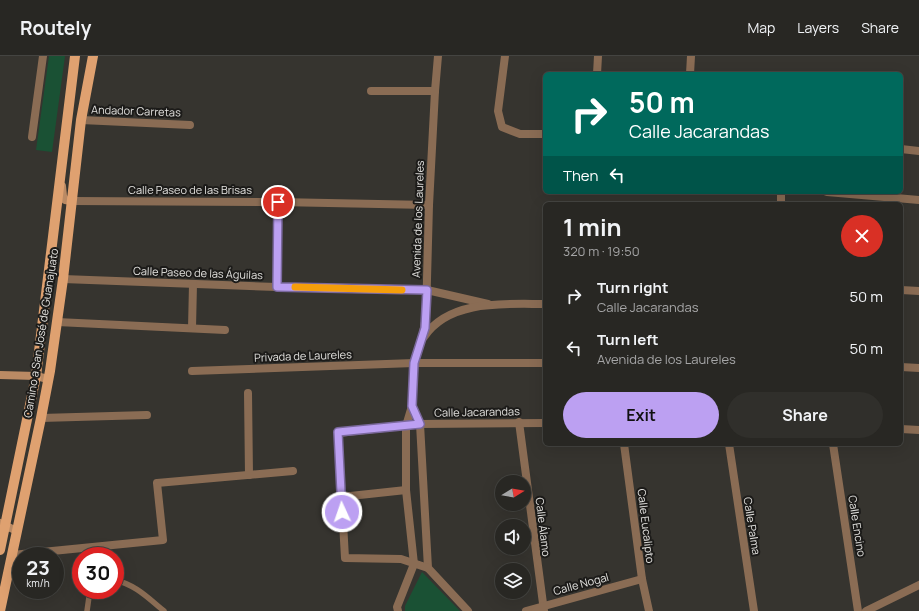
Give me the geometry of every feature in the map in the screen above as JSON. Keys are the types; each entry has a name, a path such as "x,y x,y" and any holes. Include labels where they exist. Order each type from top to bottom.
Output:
{"main road":[{"name":"Camino a San José de Guanajuato","path":"0,550 3,525 36,376 75,56"},
{"name":"Camino a San José de Guanajuato","path":"14,547 48,379 63,279 81,120 93,56"},
{"path":"68,106 71,118 62,196 65,200 72,201"},
{"path":"0,375 36,376 48,379"},
{"path":"3,525 18,531"},
{"name":"Camino a San José de Guanajuato","path":"0,611 12,555"}],"street":[{"path":"32,137 43,56"},
{"name":"Avenida de los Laureles","path":"398,611 397,607 414,564 406,490 406,426 412,406 414,363 422,339 426,316 429,205 438,56"},
{"path":"505,56 498,111 502,127 520,134 543,134"},
{"path":"596,72 598,56"},
{"path":"690,72 691,56"},
{"path":"371,91 435,91"},
{"name":"Andador Carretas","path":"81,120 190,125"},
{"path":"903,150 919,151"},
{"path":"850,194 919,200"},
{"name":"Calle Paseo de las Brisas","path":"72,201 278,202 429,205"},
{"path":"277,287 278,202"},
{"name":"Calle Paseo de las Águilas","path":"63,279 277,287 427,290 488,304"},
{"path":"192,328 193,284"},
{"path":"903,290 919,291"},
{"path":"422,339 429,329 438,321 449,315 488,304 543,304"},
{"path":"57,322 225,330"},
{"name":"Privada de Laureles","path":"192,371 414,363 543,363"},
{"path":"903,368 919,368"},
{"path":"248,393 249,475"},
{"name":"Avenida de los Laureles","path":"412,406 420,424 428,568"},
{"path":"41,418 147,415"},
{"name":"Calle Álamo","path":"519,422 543,609"},
{"name":"Calle Jacarandas","path":"341,497 338,432 420,424 543,423"},
{"path":"903,429 919,430"},
{"name":"Calle Eucalipto","path":"624,446 642,579 649,611"},
{"name":"Calle Palma","path":"729,446 754,611"},
{"name":"Calle Encino","path":"833,446 858,611"},
{"path":"64,550 163,540 157,483 292,471"},
{"path":"406,490 341,497 345,558 401,559 428,568 468,611"},
{"name":"Calle Nogal","path":"526,611 543,609 642,579"},
{"path":"866,611 919,585"}],"lane":[{"path":"124,583 132,586 164,611"},
{"path":"86,611 88,599"}],"green space":[{"path":"49,56 65,56 52,152 36,150"},
{"path":"422,572 460,611 405,611 405,606"}],"slow traffic":[{"path":"295,287 402,290"}],"route":[{"path":"278,202 277,287 427,290 425,328 419,352 414,363 412,406 420,424 338,432 342,512"}]}
